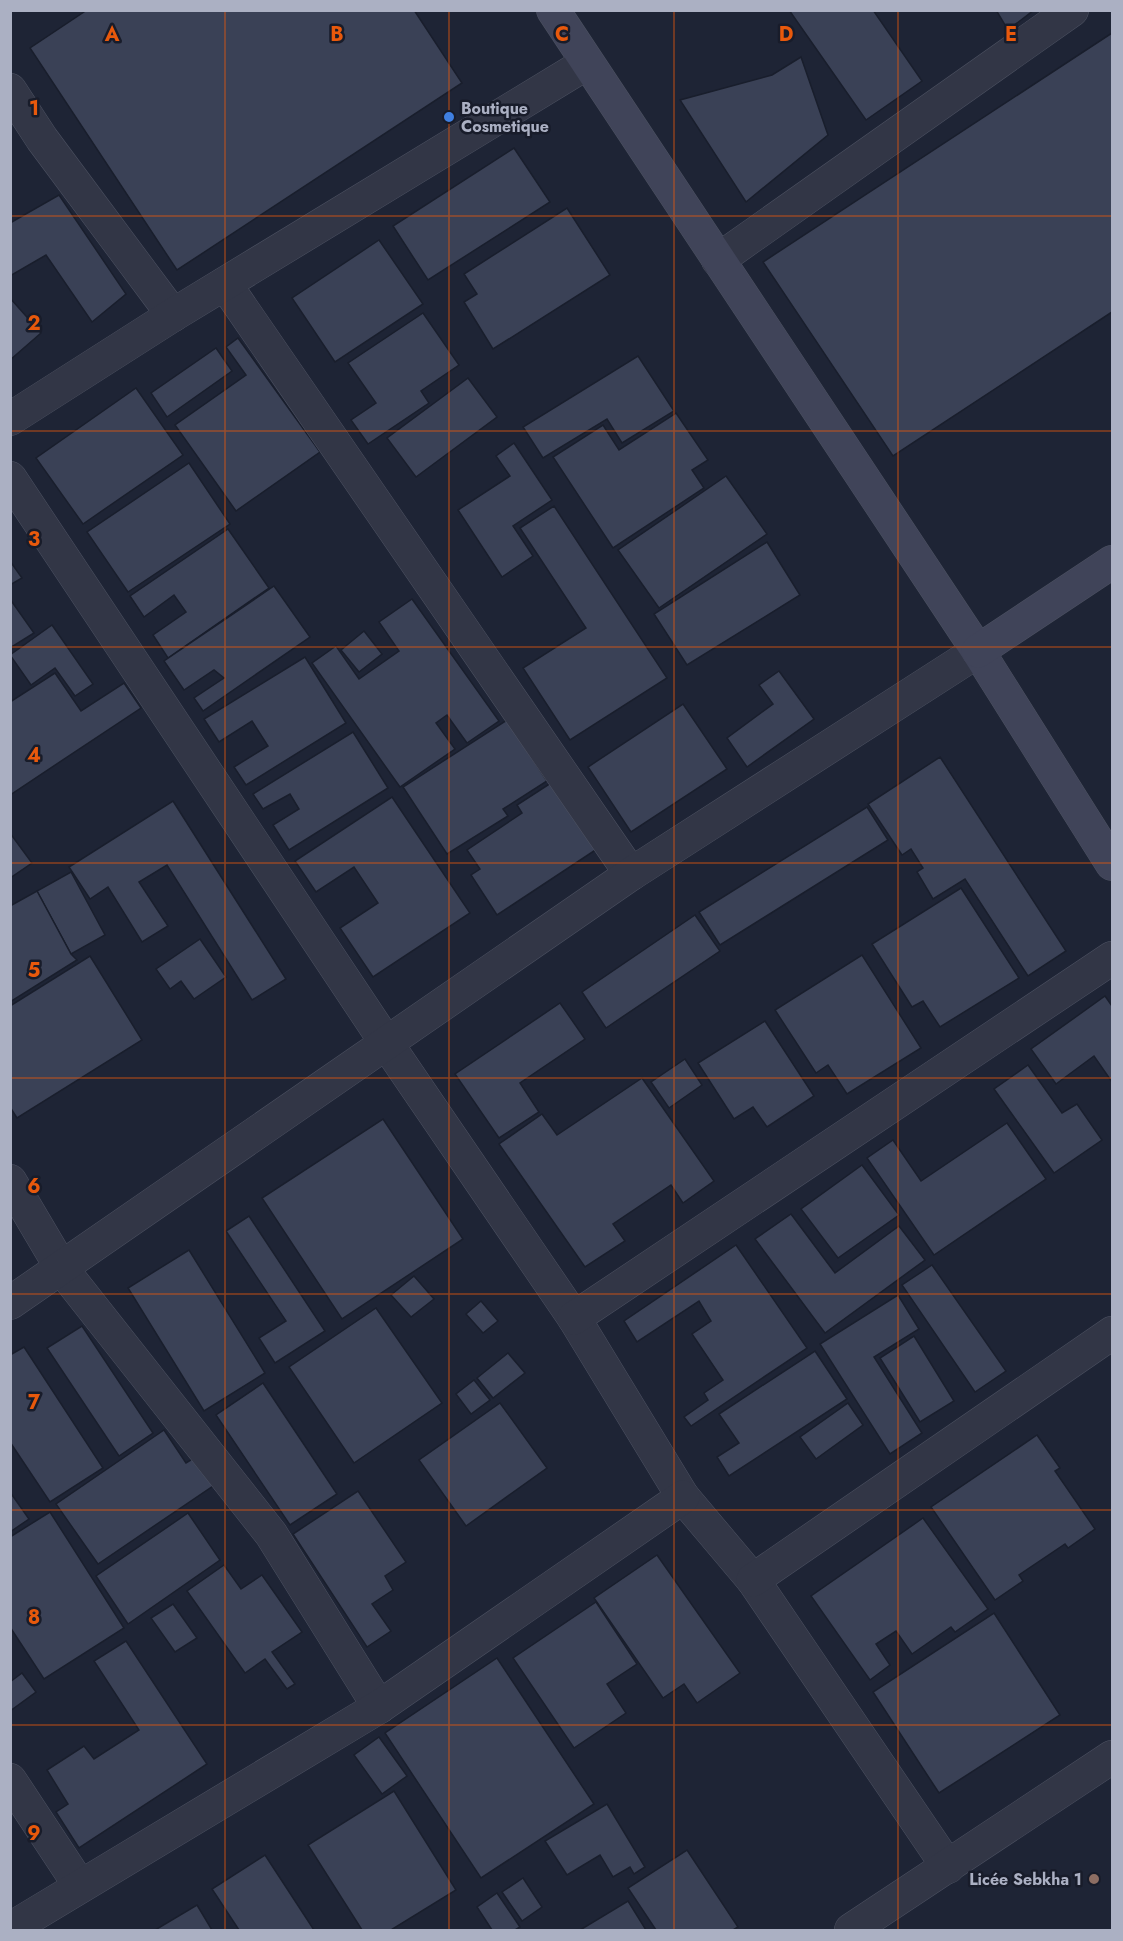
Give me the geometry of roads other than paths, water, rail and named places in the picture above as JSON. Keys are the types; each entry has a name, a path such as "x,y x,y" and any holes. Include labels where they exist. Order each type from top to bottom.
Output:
{"street":[{"path":"553,10 978,651 1113,864"},
{"path":"718,260 1072,10"},
{"path":"10,419 173,315 587,63"},
{"path":"10,90 42,139 173,315"},
{"path":"225,284 631,874"},
{"path":"10,478 387,1044 574,1318 684,1497 753,1580 948,1867"},
{"path":"10,1303 631,874 1113,562"},
{"path":"574,1318 1113,958"},
{"path":"10,1181 62,1269 271,1534 379,1707"},
{"path":"753,1580 1113,1333"},
{"path":"10,1929 379,1707 684,1497"},
{"path":"851,1930 1113,1757"},
{"path":"10,1780 81,1886"}],"place":[{"name":"Boutique Cosmetique","path":"449,117"},
{"name":"Licée Sebkha 1","path":"1094,1879"}]}
